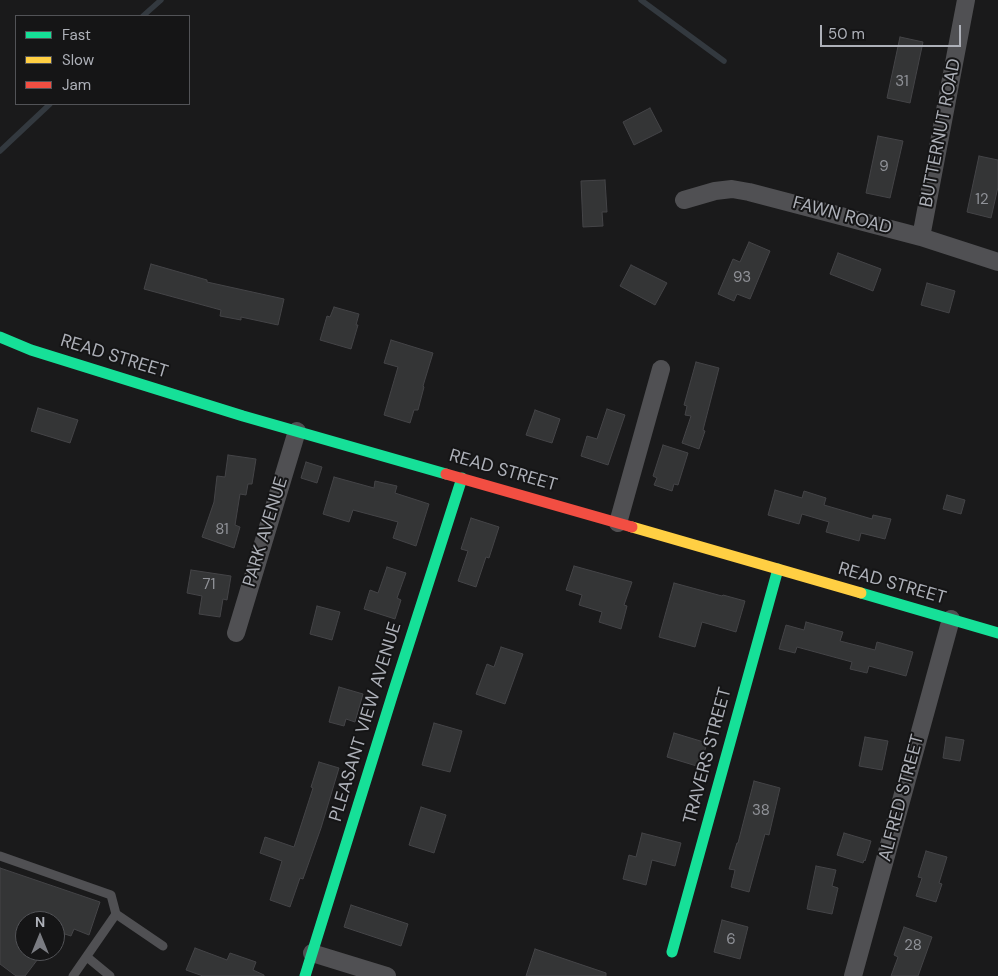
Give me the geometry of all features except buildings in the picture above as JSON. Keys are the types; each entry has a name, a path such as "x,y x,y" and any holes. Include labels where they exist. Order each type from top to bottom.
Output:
{"main road":[{"name":"READ STREET","path":"0,337 31,350 243,416 618,522 998,633"},
{"name":"PLEASANT VIEW AVENUE","path":"305,976 462,478"},
{"name":"TRAVERS STREET","path":"672,952 778,569"}],"street":[{"name":"BUTTERNUT ROAD","path":"921,237 966,0"},
{"name":"FAWN ROAD","path":"684,200 715,191 732,189 748,192 921,237 998,262"},
{"path":"618,522 661,369"},
{"name":"PARK AVENUE","path":"236,633 297,431"},
{"name":"ALFRED STREET","path":"853,976 951,620"},
{"path":"312,953 387,976"}],"lane":[{"path":"0,856 111,895 116,914 163,946"},
{"path":"73,976 116,914"},
{"path":"86,957 110,976"}],"waterway":[{"path":"144,15 161,0"},
{"path":"641,0 724,61"},
{"path":"0,151 49,105"}],"traffic: fast":[{"path":"0,337 31,350 243,416 446,474"},
{"path":"305,976 462,478"},
{"path":"672,952 778,569"},
{"path":"861,593 998,633"}],"traffic: slow":[{"path":"632,527 861,593"}],"traffic: jam":[{"path":"446,474 632,527"}]}
